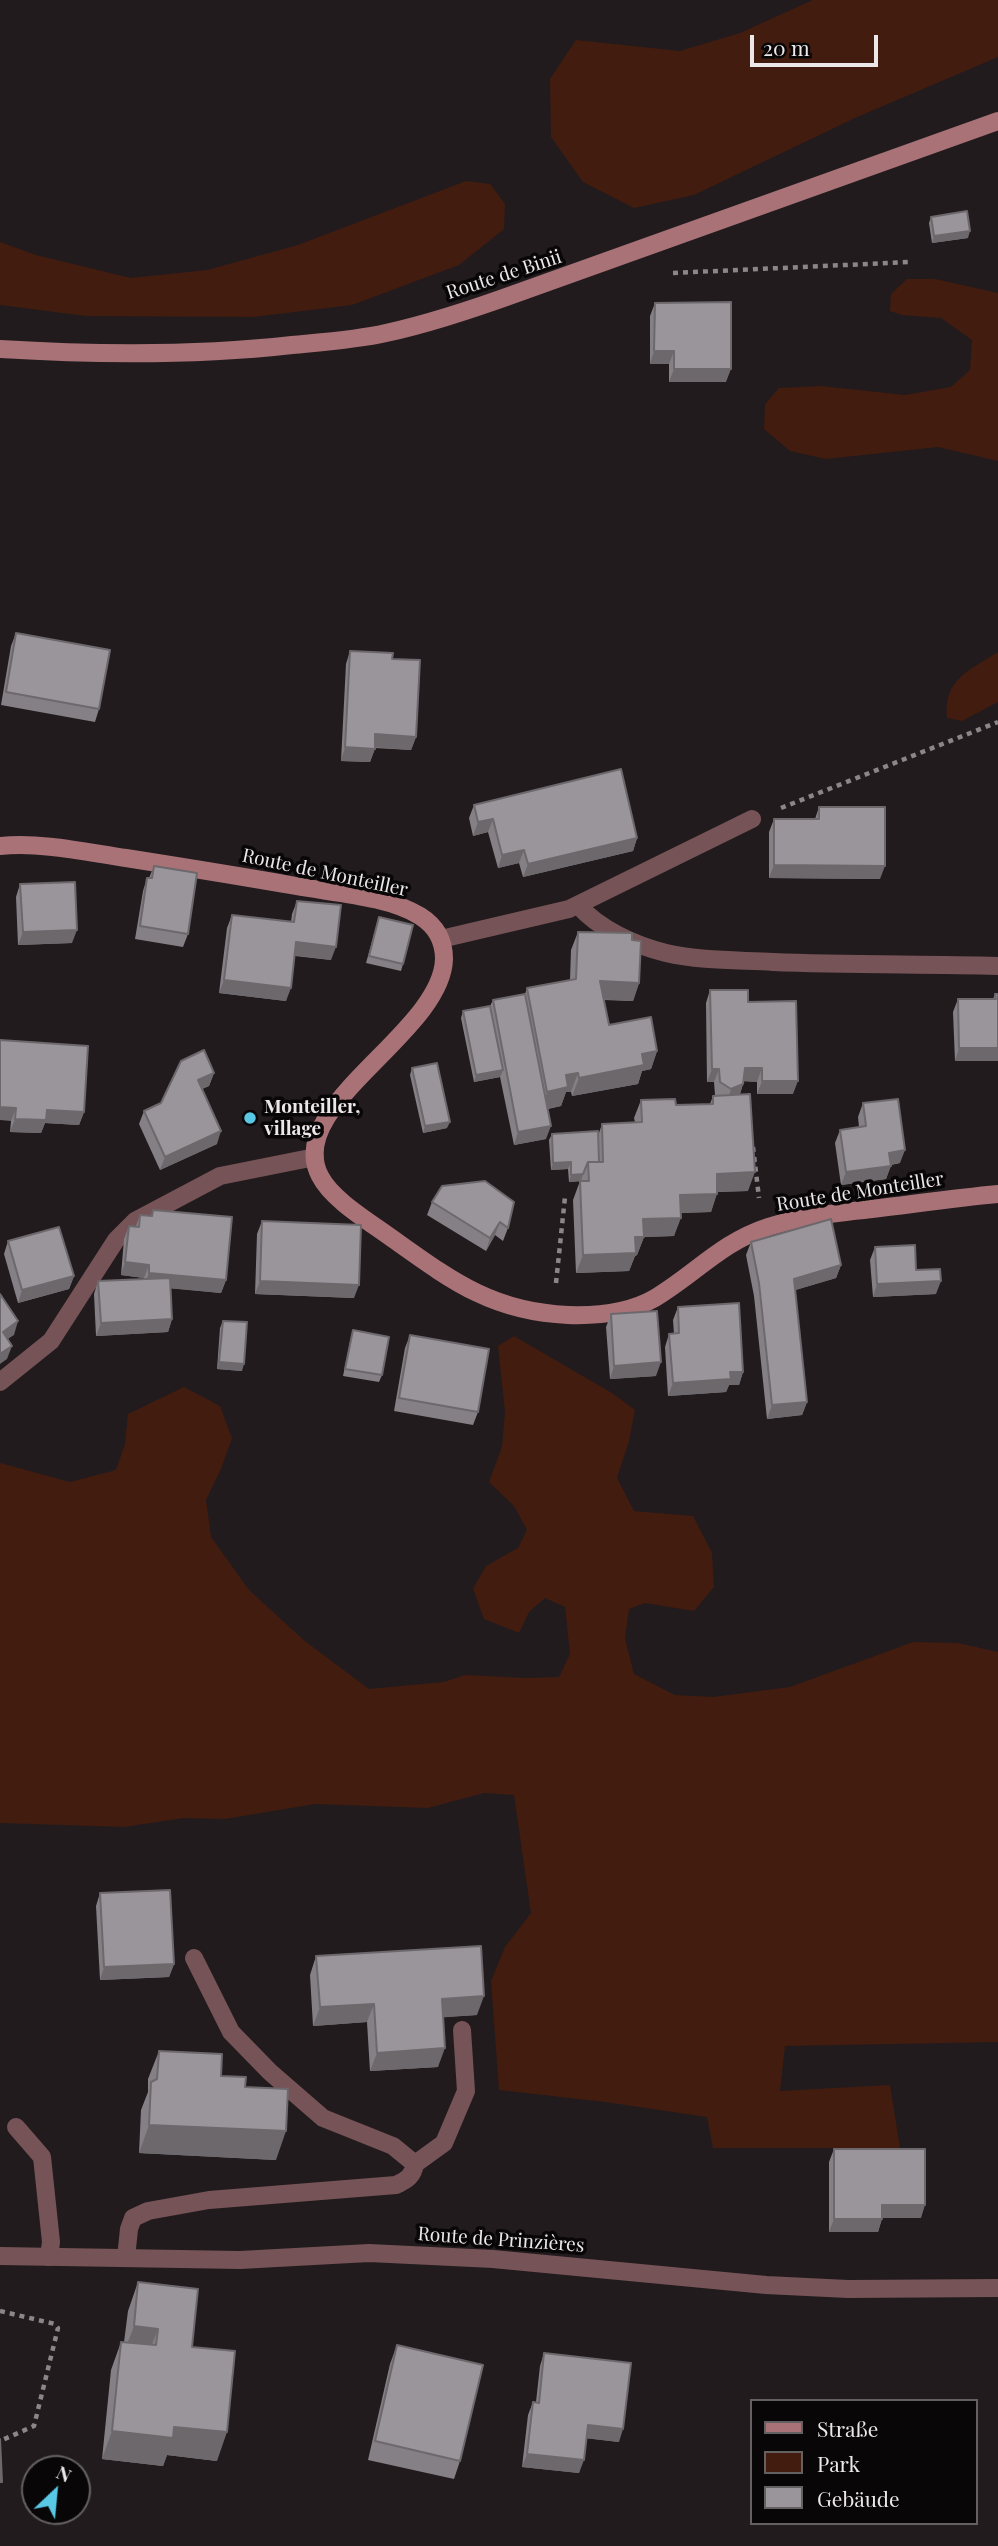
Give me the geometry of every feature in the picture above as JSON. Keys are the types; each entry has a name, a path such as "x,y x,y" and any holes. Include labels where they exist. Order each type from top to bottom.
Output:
{"street":[{"name":"Route de Binii","path":"0,349 87,354 198,354 251,351 389,332 469,310 998,121"},
{"path":"0,1382 51,1341 116,1240 135,1221 220,1175 315,1157 316,1136 332,1108 398,1037 429,999 443,972 441,939 569,909 752,819"},
{"name":"Route de Monteiller","path":"0,846 65,849 212,871 389,903 421,916 437,931 441,939"},
{"path":"578,905 588,916 627,938 667,953 697,958 806,963 998,966"},
{"name":"Route de Monteiller","path":"315,1157 320,1176 330,1190 413,1253 487,1299 511,1308 551,1314 592,1315 635,1307 653,1299 730,1244 766,1228 814,1216 998,1194"},
{"path":"194,1958 231,2032 270,2072 323,2118 393,2146 415,2164"},
{"path":"126,2258 133,2218 148,2211 209,2200 396,2185 407,2181 414,2172 415,2164 444,2143 466,2091 462,2030"},
{"path":"16,2127 41,2157 51,2242 49,2258"},
{"name":"Route de Prinzières","path":"0,2256 240,2260 344,2253 379,2254 504,2260 766,2285 860,2289 998,2288"}],"path":[{"path":"630,253 642,265 671,273 909,262"},
{"path":"752,819 998,722"},
{"path":"752,1140 759,1198 766,1228"},
{"path":"551,1314 565,1197"},
{"path":"0,2311 55,2324 58,2328 34,2426 0,2441"}],"green space":[{"path":"813,0 998,0 998,57 855,118 694,195 634,208 583,182 551,137 550,79 576,40 680,51 740,33"},
{"path":"466,181 490,184 505,204 504,229 459,265 352,305 253,317 86,316 0,305 0,242 36,255 131,278 207,270 298,245"},
{"path":"907,279 935,279 998,293 998,461 938,447 826,459 790,451 764,429 765,404 779,388 821,386 905,395 951,387 970,370 972,340 941,318 902,315 890,311 891,294"},
{"path":"998,652 998,702 962,721 947,718 949,694 960,677"},
{"path":"514,1336 612,1393 635,1410 629,1441 617,1478 634,1511 693,1516 712,1553 714,1587 694,1611 645,1603 629,1609 625,1638 634,1674 675,1695 713,1697 790,1687 913,1642 958,1643 998,1652 998,2042 785,2046 780,2091 890,2085 900,2148 713,2148 707,2117 499,2090 491,1981 505,1947 531,1913 514,1795 484,1793 428,1808 315,1804 225,1819 184,1818 124,1827 0,1823 0,1463 70,1482 116,1470 125,1444 128,1414 184,1387 220,1406 232,1438 206,1500 211,1537 249,1590 306,1642 369,1689 444,1682 465,1675 559,1677 570,1654 565,1607 545,1598 529,1612 519,1633 484,1619 473,1589 486,1566 518,1548 527,1530 514,1506 489,1482 502,1447 505,1412 498,1346"}],"building":[{"path":"967,211 970,231 934,236 931,217"},
{"path":"731,302 731,369 674,369 674,351 654,351 655,303"},
{"path":"16,633 110,650 99,709 6,692"},
{"path":"350,651 393,653 392,659 420,660 416,737 375,734 375,749 345,747"},
{"path":"621,769 637,838 528,864 524,850 502,855 493,819 478,822 474,805"},
{"path":"819,807 885,807 885,866 774,865 774,819 819,819"},
{"path":"154,866 197,873 188,934 140,926 147,878 152,878"},
{"path":"75,882 77,930 23,932 20,884"},
{"path":"297,901 341,905 336,947 296,942 291,988 224,980 232,915 294,922"},
{"path":"379,917 413,925 403,964 369,956"},
{"path":"578,932 632,933 632,940 641,941 639,983 600,981 609,1025 651,1017 657,1051 642,1054 644,1065 579,1078 578,1073 566,1075 568,1087 547,1092 527,988 576,979"},
{"path":"710,990 748,990 748,1002 796,1001 798,1081 762,1081 762,1068 745,1068 743,1084 731,1089 720,1082 719,1069 712,1069"},
{"path":"525,994 551,1126 518,1132 493,1000"},
{"path":"995,994 998,994 998,1048 959,1048 958,999 996,999"},
{"path":"490,1006 503,1070 476,1075 463,1011"},
{"path":"0,1040 88,1046 84,1112 47,1110 46,1120 15,1119 16,1108 0,1107"},
{"path":"204,1050 214,1073 198,1080 221,1131 165,1157 144,1111 161,1103 181,1061"},
{"path":"437,1063 450,1122 425,1126 412,1068"},
{"path":"750,1094 755,1172 717,1174 717,1194 680,1195 681,1218 643,1219 644,1237 635,1237 636,1253 583,1255 580,1181 589,1181 588,1162 603,1162 602,1124 642,1122 641,1100 675,1099 676,1105 713,1104 713,1096"},
{"path":"898,1099 905,1150 889,1153 891,1166 846,1172 840,1130 866,1126 863,1103"},
{"path":"598,1131 599,1162 588,1162 583,1174 571,1175 571,1162 553,1163 552,1134"},
{"path":"485,1181 514,1202 508,1228 500,1222 490,1238 432,1202 442,1186"},
{"path":"153,1210 232,1217 226,1280 149,1273 149,1265 125,1262 129,1226 139,1227 140,1215 152,1216"},
{"path":"831,1219 841,1265 794,1279 807,1402 772,1405 759,1283 751,1242"},
{"path":"262,1221 361,1225 359,1285 260,1281"},
{"path":"59,1227 74,1276 22,1290 8,1241"},
{"path":"915,1245 916,1270 940,1269 941,1281 877,1284 875,1247"},
{"path":"170,1278 172,1319 101,1323 98,1281"},
{"path":"0,1294 18,1321 3,1332 12,1346 0,1354"},
{"path":"739,1303 743,1372 730,1372 731,1379 673,1383 669,1334 679,1333 678,1307"},
{"path":"657,1311 661,1362 614,1366 611,1314"},
{"path":"223,1321 247,1322 244,1364 219,1362"},
{"path":"353,1330 389,1337 382,1375 345,1369"},
{"path":"410,1335 489,1349 478,1412 399,1398"},
{"path":"170,1890 174,1964 104,1967 100,1893"},
{"path":"481,1946 484,1996 442,1999 445,2048 377,2053 374,2004 320,2007 316,1956"},
{"path":"159,2051 222,2054 221,2076 246,2077 245,2087 288,2089 286,2131 149,2125 151,2082 157,2079"},
{"path":"834,2149 925,2149 925,2205 882,2205 882,2219 834,2219"},
{"path":"138,2282 198,2289 192,2347 235,2351 227,2432 174,2427 173,2438 112,2431 121,2342 156,2345 158,2329 134,2326"},
{"path":"397,2345 483,2365 460,2461 375,2441"},
{"path":"544,2353 631,2363 623,2429 588,2425 584,2460 527,2454 533,2402 539,2403"},
{"path":"0,2439 2,2482 0,2482"}],"place":[{"name":"Monteiller, village","path":"250,1118"}]}
